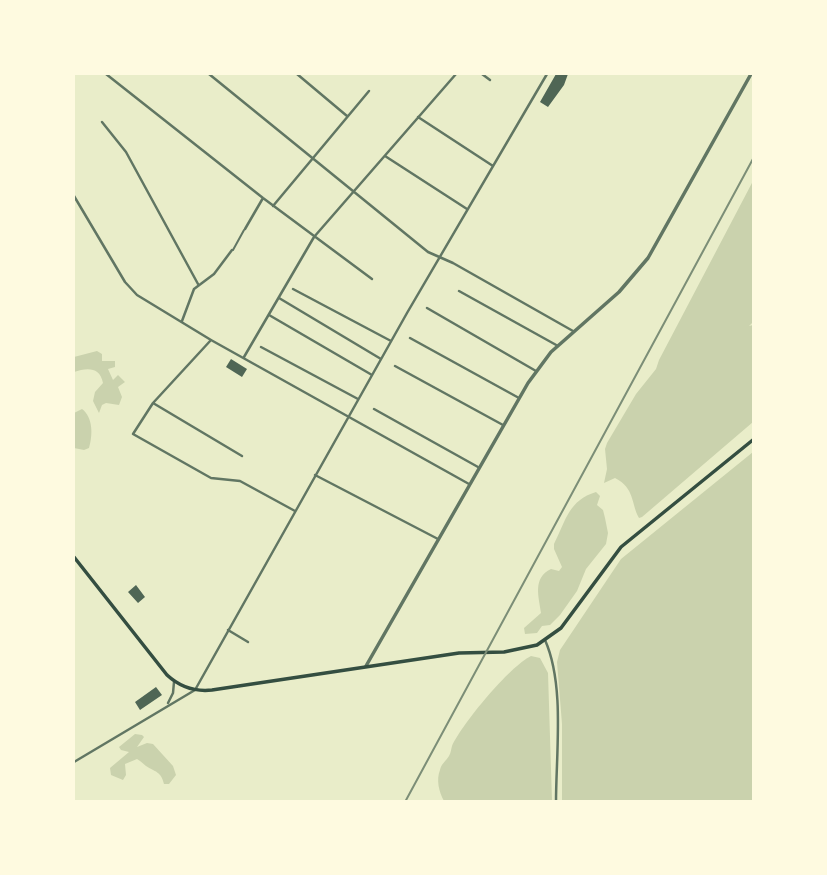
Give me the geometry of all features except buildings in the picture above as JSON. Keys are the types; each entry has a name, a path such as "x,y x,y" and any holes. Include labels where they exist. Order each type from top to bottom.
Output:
{"main road":[{"path":"74,557 174,681 195,690 205,691 467,652 511,651 531,647 545,640 565,623 621,547 754,439"}],"street":[{"path":"106,74 273,206 372,279"},
{"path":"208,74 420,247 574,331"},
{"path":"297,74 347,116"},
{"path":"244,357 314,237 456,74"},
{"path":"482,74 490,80"},
{"path":"74,762 195,690 391,341 547,74"},
{"path":"366,667 478,467 536,371 558,345 619,292 648,258 751,74"},
{"path":"273,206 369,92"},
{"path":"418,117 493,166"},
{"path":"102,122 126,152 198,284"},
{"path":"385,156 467,210"},
{"path":"74,196 130,289 211,340 469,484"},
{"path":"182,320 198,284 214,274 232,250 263,198"},
{"path":"293,289 391,341"},
{"path":"459,291 558,345"},
{"path":"278,297 381,359"},
{"path":"427,308 536,371"},
{"path":"268,314 372,375"},
{"path":"411,338 519,398"},
{"path":"211,340 153,402 133,435 211,478 240,481 295,512"},
{"path":"261,347 358,399"},
{"path":"395,366 503,425"},
{"path":"153,402 242,456"},
{"path":"373,410 478,467"},
{"path":"315,475 438,539"},
{"path":"228,630 248,642"},
{"path":"545,640 551,656 555,686 556,802"},
{"path":"167,706 173,693 174,681"}],"green space":[{"path":"753,181 754,321 749,326 753,325 753,422 639,518 626,486 615,478 604,483 607,443 636,394 656,369"},
{"path":"97,351 102,354 102,361 115,361 115,367 108,369 113,380 118,375 125,382 118,387 122,397 119,405 106,403 102,405 99,413 93,401 95,392 103,383 101,377 92,370 74,372 74,357"},
{"path":"82,409 90,421 91,432 89,448 84,450 74,448 74,413"},
{"path":"753,452 753,801 562,801 562,724 557,662 560,650 621,559"},
{"path":"596,492 600,496 597,505 603,510 608,533 606,544 586,569 577,591 560,615 550,625 542,626 537,633 525,634 524,628 541,613 538,588 541,577 551,569 559,571 562,567 554,544 565,519 580,500"},
{"path":"531,656 540,658 548,673 552,801 444,801 439,786 439,774 458,736 499,683"},
{"path":"135,734 144,737 137,747 153,744 173,766 176,775 169,784 164,784 159,774 137,759 125,764 126,775 123,780 111,775 110,768 129,752 119,747"}],"railway":[{"path":"405,802 754,157"}]}
